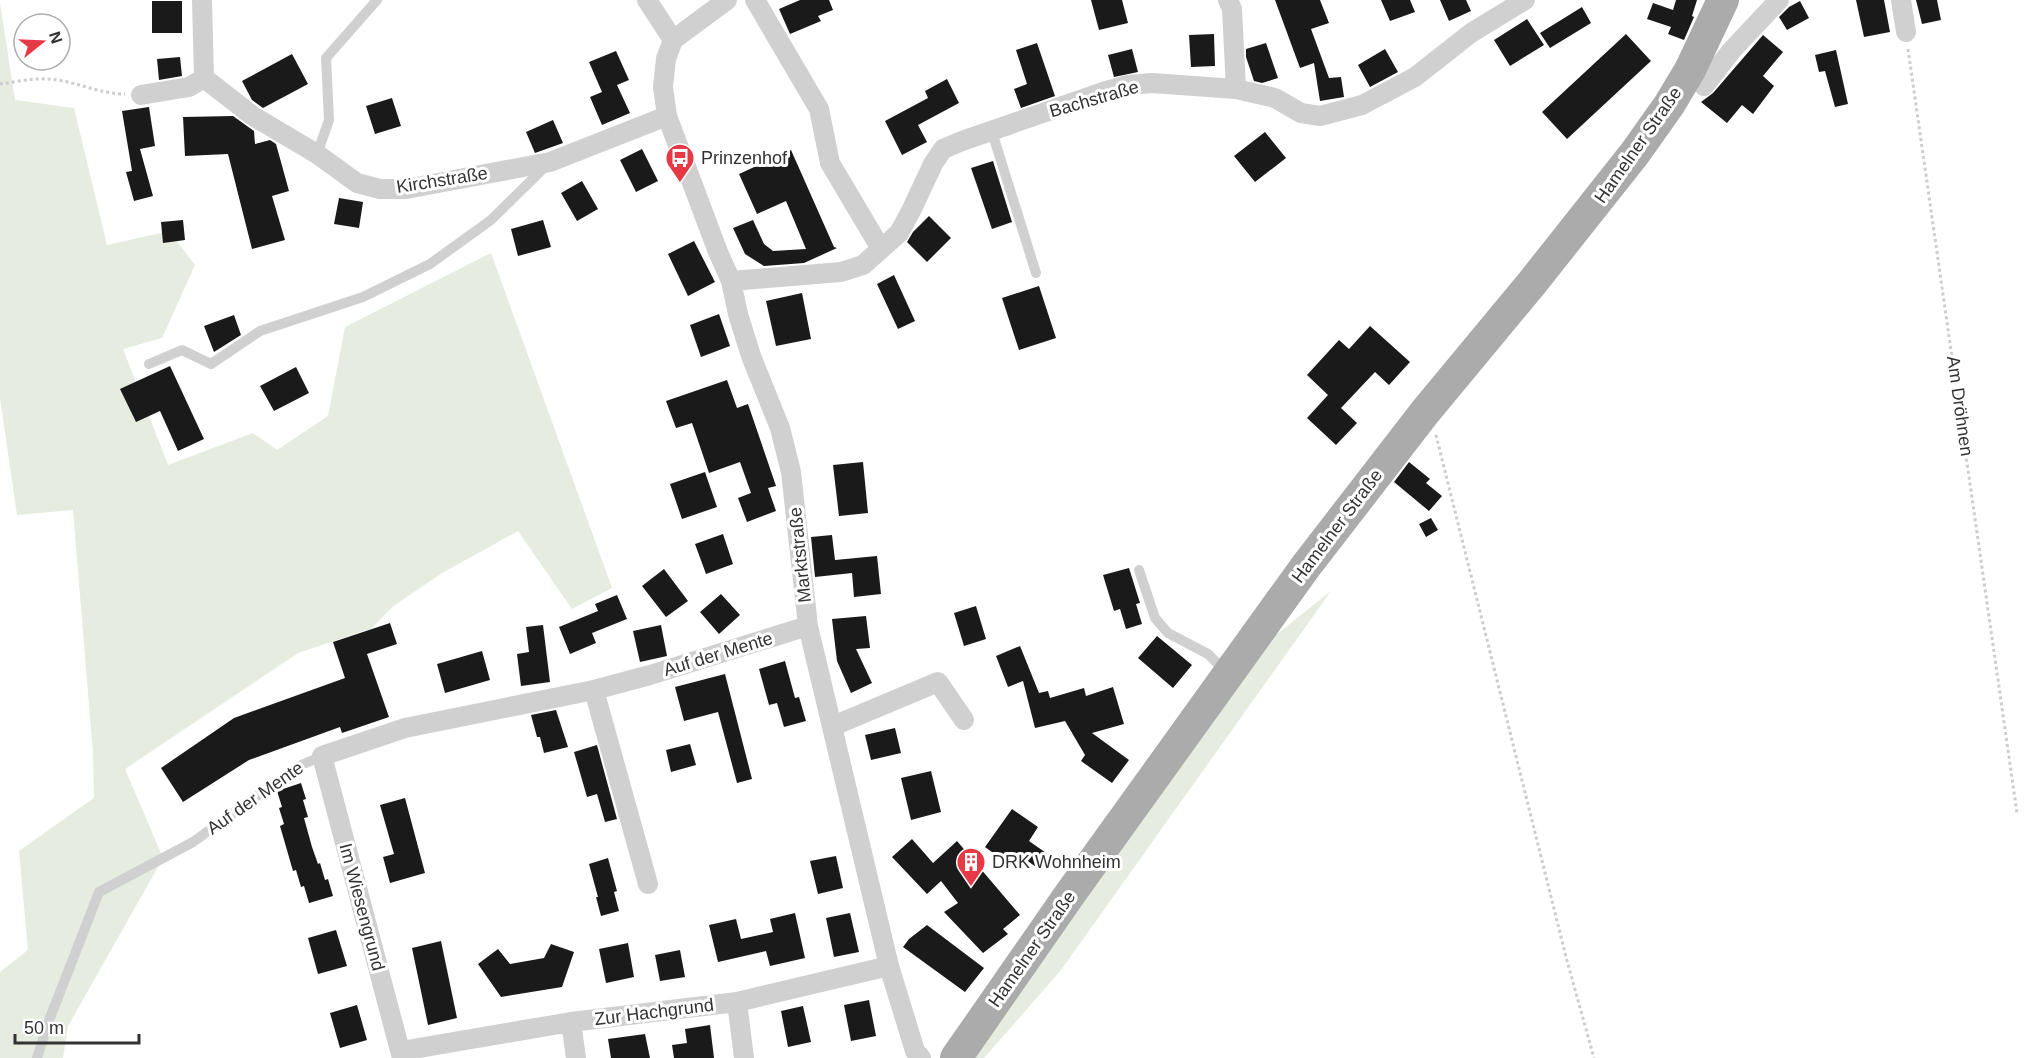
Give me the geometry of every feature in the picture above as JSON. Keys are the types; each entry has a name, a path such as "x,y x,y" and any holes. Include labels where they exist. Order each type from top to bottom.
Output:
{"main road":[{"name":"Hamelner Straße","path":"956,1058 1070,894 1306,566 1425,412 1532,283 1635,153 1669,105 1690,70 1723,0"}],"street":[{"path":"141,94 189,87 204,78 202,0"},
{"path":"647,0 670,50 727,0"},
{"path":"755,0 819,109 830,163 881,249"},
{"path":"1228,0 1232,9 1236,89"},
{"name":"Bachstraße","path":"731,282 841,272 863,265 899,233 933,164 943,149 1128,85 1152,83 1236,89 1275,98 1301,113 1320,116 1362,105 1415,77 1472,33 1525,0"},
{"path":"1704,86 1732,50 1779,0"},
{"path":"1901,0 1906,32"},
{"name":"Marktstraße","path":"670,50 663,87 667,116 731,282 751,356 780,428 791,472 808,626 889,966 915,1051 921,1058"},
{"name":"Kirchstraße","path":"204,78 253,116 317,154 357,183 380,189 406,189 550,162 667,116"},
{"name":"Auf der Mente","path":"322,756 405,728 594,690 808,626"},
{"path":"833,726 938,682 964,720"},
{"path":"594,690 648,884"},
{"name":"Im Wiesengrund","path":"322,756 402,1054"},
{"name":"Zur Hachgrund","path":"402,1054 571,1022 736,1002 889,966"},
{"name":"Zur Hachgrund","path":"736,1002 744,1058"},
{"name":"Zur Hachgrund","path":"571,1022 576,1058"}],"lane":[{"path":"317,154 329,120 326,58 377,0"},
{"path":"992,132 1036,273"},
{"path":"149,364 182,350 210,364 260,332 363,297 430,264 491,220 550,162"},
{"path":"1139,570 1155,618 1168,633 1208,654 1227,674"},
{"name":"Auf der Mente","path":"37,1058 48,1023 99,892 193,842 299,766 322,756"}],"path":[{"name":"Am Dröhnen","path":"1906,32 2017,813"},
{"path":"0,84 46,78 113,94 141,94"},
{"path":"1425,412 1437,436 1566,957 1594,1058"}],"shaded area":[{"path":"0,3 15,100 74,108 107,245 169,231 195,265 162,338 123,349 168,465 253,433 277,450 328,416 345,327 491,253 612,588 572,609 518,531 442,573 392,607 372,628 298,653 125,769 163,858 68,1026 63,1058 0,1058 0,972 28,950 19,851 94,798 93,754 73,510 17,515 0,398"},
{"path":"1331,591 1061,970 984,1058 956,1058 1227,674"}],"building":[{"path":"800,0 829,0 833,10 818,16 821,21 790,34 779,9"},
{"path":"1091,0 1122,0 1128,23 1099,30"},
{"path":"1275,0 1320,0 1329,23 1311,29 1329,78 1341,77 1344,97 1320,101 1314,63 1300,68"},
{"path":"1381,0 1410,0 1415,12 1390,21"},
{"path":"1440,0 1466,0 1471,11 1449,21"},
{"path":"1676,0 1697,0 1692,16 1694,17 1684,40 1668,34 1671,27 1647,19 1653,3 1673,10"},
{"path":"1856,0 1884,0 1890,32 1864,37"},
{"path":"1916,0 1937,0 1941,20 1922,24"},
{"path":"152,1 182,1 182,33 152,33"},
{"path":"1800,1 1809,18 1787,30 1779,17 1789,7"},
{"path":"1582,7 1591,23 1550,48 1540,33"},
{"path":"1527,19 1544,45 1510,66 1494,40"},
{"path":"1214,34 1215,66 1191,67 1189,35"},
{"path":"1626,34 1651,61 1567,139 1542,112"},
{"path":"1763,35 1783,52 1763,76 1774,86 1753,114 1742,105 1727,123 1701,102 1713,93"},
{"path":"1037,43 1055,96 1021,108 1014,89 1027,84 1016,50"},
{"path":"1266,43 1278,78 1262,83 1254,81 1246,57 1246,49"},
{"path":"1132,49 1138,72 1114,77 1108,55"},
{"path":"1385,49 1398,72 1370,87 1358,65"},
{"path":"1836,50 1848,104 1835,107 1825,71 1819,72 1815,55"},
{"path":"616,51 629,80 617,85 630,113 602,125 590,97 602,92 589,62"},
{"path":"292,54 308,84 263,108 252,100 242,81"},
{"path":"180,57 182,76 159,80 157,59"},
{"path":"947,79 959,103 918,125 927,142 902,155 885,121 928,98 925,91"},
{"path":"392,98 401,126 375,134 366,106"},
{"path":"149,107 155,146 140,149 153,196 134,201 126,172 132,171 122,111"},
{"path":"233,116 254,131 255,144 270,140 276,144 289,191 272,196 285,240 252,249 228,154 185,156 183,117"},
{"path":"553,120 563,143 535,153 526,132"},
{"path":"1265,132 1286,158 1255,182 1234,156"},
{"path":"642,149 658,181 636,192 620,160"},
{"path":"791,150 834,247 837,248 804,263 764,266 745,254 733,228 753,220 764,244 773,251 806,249 786,201 757,214 739,174"},
{"path":"993,161 1012,222 992,229 971,168"},
{"path":"582,181 598,209 577,221 561,193"},
{"path":"339,198 363,202 359,228 334,224"},
{"path":"929,216 951,238 927,262 907,242 913,232"},
{"path":"183,220 185,240 163,243 161,222"},
{"path":"543,220 551,247 518,256 511,229"},
{"path":"694,241 715,282 688,296 668,254"},
{"path":"894,275 915,321 898,329 877,284"},
{"path":"1039,286 1056,338 1019,350 1002,298"},
{"path":"802,293 811,339 776,346 766,301"},
{"path":"719,314 730,346 701,357 690,325"},
{"path":"234,315 241,335 214,352 204,326"},
{"path":"1370,326 1410,362 1389,385 1375,372 1341,408 1357,423 1336,445 1307,418 1328,395 1307,375 1339,340 1349,349"},
{"path":"170,366 204,439 178,451 160,411 136,422 120,389"},
{"path":"296,367 309,393 274,411 260,386"},
{"path":"727,380 737,408 748,404 776,486 768,488 776,511 747,522 738,498 751,493 740,462 709,473 692,423 676,428 666,401"},
{"path":"863,462 868,513 839,516 833,465"},
{"path":"1409,462 1430,479 1426,483 1442,496 1429,511 1394,482"},
{"path":"705,472 717,507 682,519 670,484"},
{"path":"1431,518 1438,530 1426,537 1419,524"},
{"path":"723,534 733,564 706,574 695,544"},
{"path":"832,535 835,560 877,556 881,594 854,597 852,573 815,577 811,537"},
{"path":"1129,568 1140,603 1136,604 1142,624 1126,629 1120,609 1114,611 1103,575"},
{"path":"664,569 688,601 666,617 642,586"},
{"path":"721,594 740,615 719,634 700,612"},
{"path":"617,595 627,619 592,633 596,643 570,654 559,627 598,611 595,604"},
{"path":"976,606 986,639 964,646 954,613"},
{"path":"866,616 870,648 856,649 872,683 851,693 837,661 832,619"},
{"path":"390,623 397,644 367,654 389,717 342,733 340,727 249,760 183,802 161,768 234,718 345,678 333,642"},
{"path":"543,625 550,682 521,686 517,654 529,652 526,627"},
{"path":"661,625 667,656 640,662 633,631"},
{"path":"1157,636 1192,665 1173,688 1138,658"},
{"path":"1020,646 1039,693 1048,691 1050,698 1084,688 1086,696 1113,687 1124,724 1092,733 1129,760 1112,783 1081,761 1085,755 1065,721 1035,728 1023,681 1008,687 996,656"},
{"path":"482,651 490,680 445,693 437,664"},
{"path":"785,661 795,698 799,697 806,721 784,727 777,703 769,705 759,669"},
{"path":"725,674 752,779 737,783 718,712 684,721 675,687"},
{"path":"556,710 568,747 544,753 531,715"},
{"path":"895,728 901,753 871,760 865,735"},
{"path":"690,744 696,765 671,772 666,750"},
{"path":"597,745 617,819 605,822 597,794 587,797 574,752"},
{"path":"931,771 941,812 911,820 901,778"},
{"path":"301,783 308,817 304,818 312,847 325,880 328,879 333,896 309,903 296,870 293,871 280,826 284,824 277,791"},
{"path":"405,798 425,873 390,883 383,857 394,854 380,805"},
{"path":"1012,809 1038,827 1029,841 1049,855 1039,869 1019,855 1011,866 985,847"},
{"name":"DRK Wohnheim","path":"912,839 933,863 957,841 1020,915 1003,929 1008,934 983,953 944,912 958,903 941,881 927,894 892,857"},
{"path":"836,856 843,888 818,894 810,861"},
{"path":"608,858 617,891 614,892 619,911 601,916 589,864"},
{"path":"795,913 805,958 770,966 766,951 718,962 709,925 736,919 741,939 773,932 770,919"},
{"path":"850,913 859,952 834,957 826,918"},
{"path":"927,925 984,968 965,992 903,947 909,939"},
{"path":"336,930 347,966 318,974 308,938"},
{"path":"441,941 457,1018 428,1025 412,948"},
{"path":"628,943 634,977 606,983 599,949"},
{"path":"551,944 574,952 562,987 501,997 478,964 498,949 510,964 544,958"},
{"path":"680,950 685,977 660,981 655,955"},
{"path":"869,1000 876,1036 851,1041 844,1005"},
{"path":"357,1005 367,1040 340,1048 330,1013"},
{"path":"803,1006 811,1042 788,1047 781,1011"},
{"path":"710,1025 714,1058 674,1058 672,1045 687,1043 685,1029"},
{"path":"645,1034 650,1058 611,1058 608,1039"}],"place":[{"name":"Prinzenhof","path":"680,184"},
{"name":"DRK Wohnheim","path":"971,888"}]}
